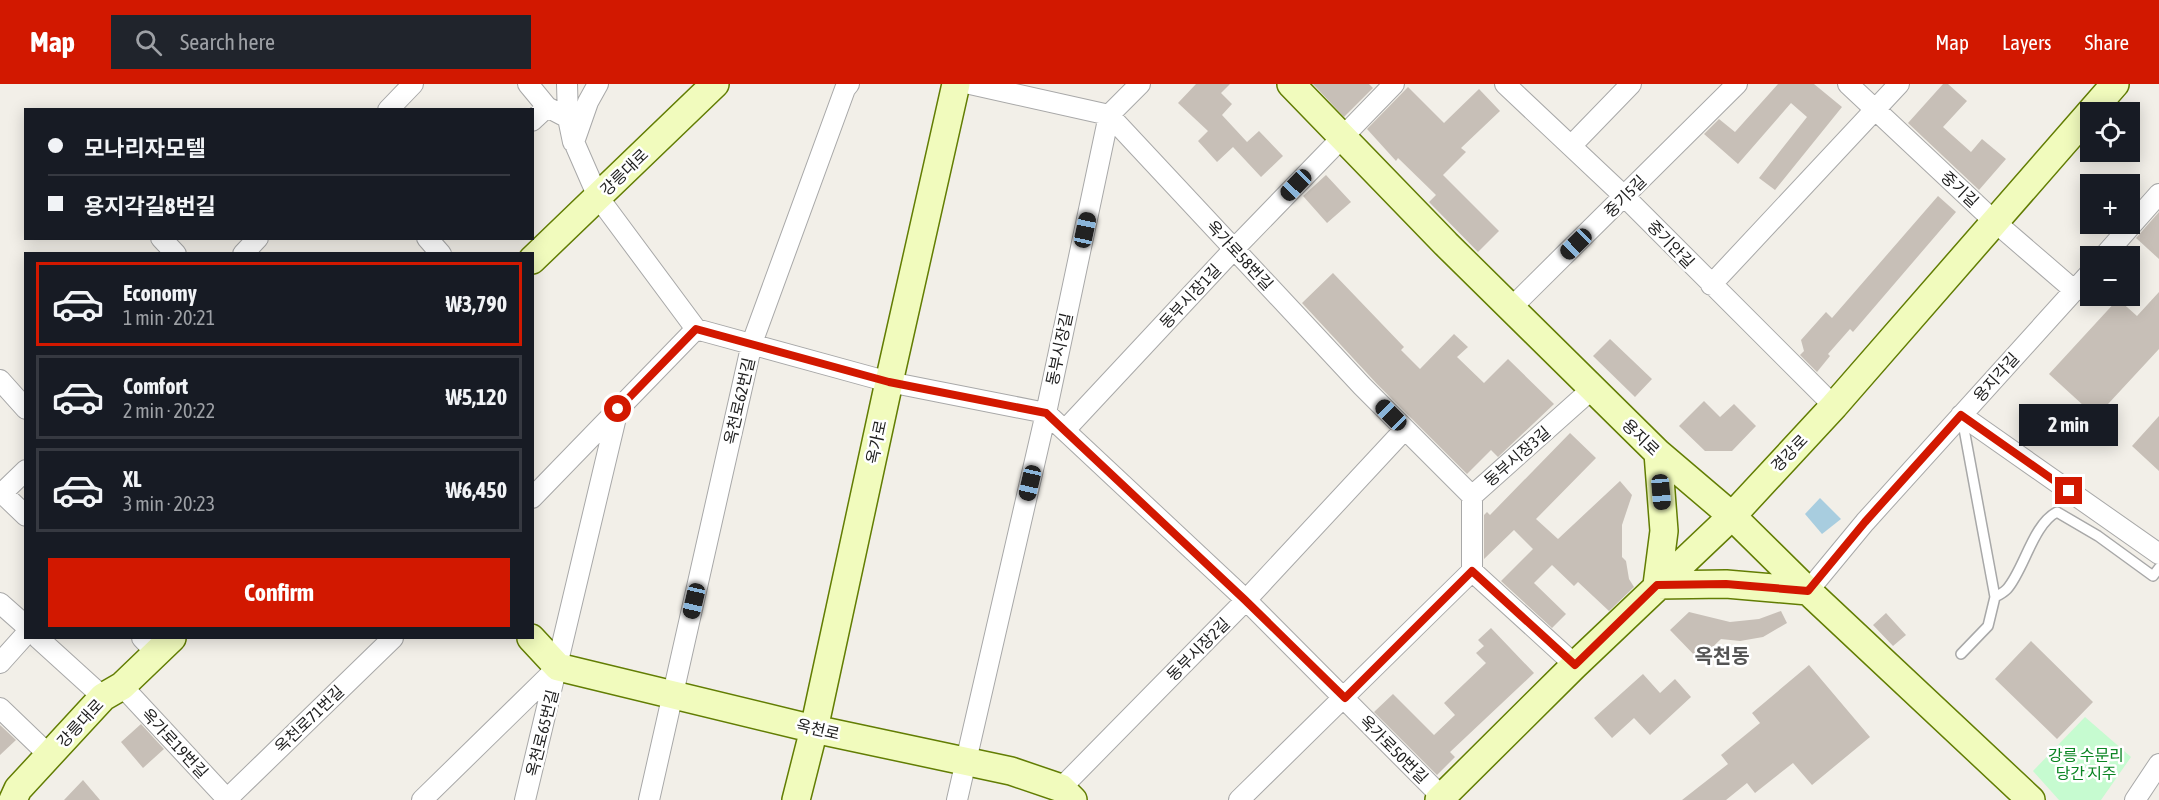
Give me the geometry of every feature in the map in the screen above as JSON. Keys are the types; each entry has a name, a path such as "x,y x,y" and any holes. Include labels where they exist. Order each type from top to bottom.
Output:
{"street":[{"path":"390,108 413,84"},
{"path":"528,84 547,107 568,118"},
{"path":"567,84 568,118 573,142 598,197 696,329 889,382 1046,413"},
{"path":"573,142 588,102 598,84"},
{"name":"강릉대로","path":"534,258 715,84"},
{"name":"옥천로62번길","path":"649,800 752,343 845,89 849,84"},
{"name":"옥가로","path":"796,800 814,729 956,84"},
{"path":"970,84 1109,115 1140,84"},
{"name":"용지로","path":"1291,84 1511,308 1658,453 1732,516 1808,591 2031,800"},
{"name":"동부시장1길","path":"1065,430 1234,249 1394,84"},
{"name":"중기안길","path":"1505,84 1625,196 1711,285 1834,406"},
{"path":"1571,146 1630,84"},
{"name":"중기5길","path":"1511,308 1737,84"},
{"name":"중기길","path":"1848,84 1995,222 2075,291"},
{"path":"1711,285 1899,84"},
{"name":"경강로","path":"1441,798 1657,585 1732,516 1834,406 2115,84"},
{"path":"534,119 547,107"},
{"name":"옥가로58번길","path":"1109,115 1362,386 1472,496"},
{"name":"동부시장길","path":"957,800 1046,413 1109,115"},
{"path":"2113,246 2159,194"},
{"path":"163,240 174,252"},
{"path":"245,252 256,240"},
{"path":"429,240 439,252"},
{"name":"용지각길","path":"1808,591 1865,522 2080,285"},
{"path":"534,496 696,329"},
{"path":"0,380 24,407"},
{"name":"동부시장3길","path":"1472,571 1472,496 1592,389"},
{"path":"423,800 558,666 618,409"},
{"name":"옥가로50번길","path":"1046,413 1245,600 1345,698 1441,798"},
{"path":"1961,415 2159,554"},
{"name":"동부시장2길","path":"1067,794 1405,429"},
{"path":"1658,453 1664,531 1657,585 1726,584 1808,591"},
{"path":"24,472 1,494 24,514"},
{"path":"1239,800 1472,571 1575,665"},
{"path":"0,603 24,624"},
{"path":"0,663 24,636"},
{"name":"옥가로19번길","path":"39,639 112,692 227,800"},
{"name":"옥천로71번길","path":"227,800 392,639"},
{"path":"532,639 558,666"},
{"name":"강릉대로","path":"10,795 157,643"},
{"name":"옥천로","path":"558,666 814,729 1011,771 1067,794"},
{"name":"옥천로65번길","path":"525,800 558,666"},
{"path":"0,708 50,756"},
{"path":"2135,800 2154,775"}],"lane":[{"path":"1961,415 1995,597 1988,626 1961,654"},
{"path":"1995,597 2007,590 2029,548 2048,519 2057,512 2098,536 2153,576 2159,568"}],"green space":[{"name":"강릉 수문리 당간 지주","path":"2085,717 2131,757 2101,800 2059,800 2033,771"}],"water":[{"path":"1820,498 1841,519 1822,534 1805,514"}],"building":[{"path":"1196,84 1230,84 1221,93 1232,104 1222,115 1247,142 1259,131 1283,156 1261,177 1233,147 1217,162 1198,141 1208,131 1178,103"},
{"path":"1313,84 1369,84 1373,88 1344,117"},
{"path":"1778,84 1814,84 1842,107 1775,190 1759,178 1807,117 1791,103 1738,164 1704,134 1719,119 1735,132"},
{"path":"1943,84 1948,84 1967,101 1943,127 1971,152 1982,139 2006,159 1979,190 1908,123"},
{"path":"1408,87 1444,123 1479,89 1500,111 1461,148 1466,152 1443,175 1499,231 1478,252 1429,202 1436,195 1398,158 1396,161 1367,129"},
{"path":"1326,175 1351,202 1327,223 1303,196"},
{"path":"1938,196 1956,212 1853,332 1850,329 1828,354 1830,356 1817,372 1800,355 1804,351 1801,340 1826,312 1832,318"},
{"path":"2159,212 2159,259 2136,238"},
{"path":"1333,273 1404,347 1401,350 1420,369 1454,334 1468,347 1457,357 1484,383 1508,359 1554,404 1498,457 1491,450 1467,474 1377,384 1302,303"},
{"path":"2159,292 2159,349 2096,417 2049,374 2112,306 2126,306 2137,316"},
{"path":"1610,339 1652,379 1635,397 1593,356"},
{"path":"1704,401 1720,417 1734,404 1756,426 1732,451 1705,451 1679,426"},
{"path":"2159,416 2159,471 2132,446"},
{"path":"1570,433 1596,458 1536,519 1558,539 1620,481 1632,495 1622,525 1622,557 1626,561 1629,579 1634,587 1609,611 1578,582 1574,586 1552,565 1534,583 1566,614 1552,628 1501,581 1533,549 1514,530 1484,559 1484,515 1487,512 1490,515"},
{"path":"1781,611 1787,623 1763,637 1740,641 1721,639 1699,660 1670,630 1689,612 1730,622 1759,619"},
{"path":"1886,613 1906,635 1893,646 1873,625"},
{"path":"1491,628 1534,673 1450,752 1455,757 1437,775 1374,712 1393,694 1434,735 1455,715 1444,703 1486,663 1476,653 1484,646 1478,640"},
{"path":"2031,641 2093,702 2057,739 1995,679"},
{"path":"1809,665 1870,737 1812,785 1793,763 1755,793 1747,783 1726,800 1682,800 1728,764 1721,755 1760,723 1752,713"},
{"path":"1643,674 1660,693 1675,679 1691,697 1650,735 1634,718 1612,738 1594,718"},
{"path":"141,724 164,749 143,768 121,742"},
{"path":"0,725 16,740 0,755"},
{"path":"83,780 100,800 64,800"}],"district":[{"name":"옥천동","path":"1722,655"}],"route":[{"path":"618,409 696,329 889,382 1046,413 1245,600 1345,698 1472,571 1575,665 1657,585 1726,584 1808,591 1865,522 1961,415 2069,491"}]}
